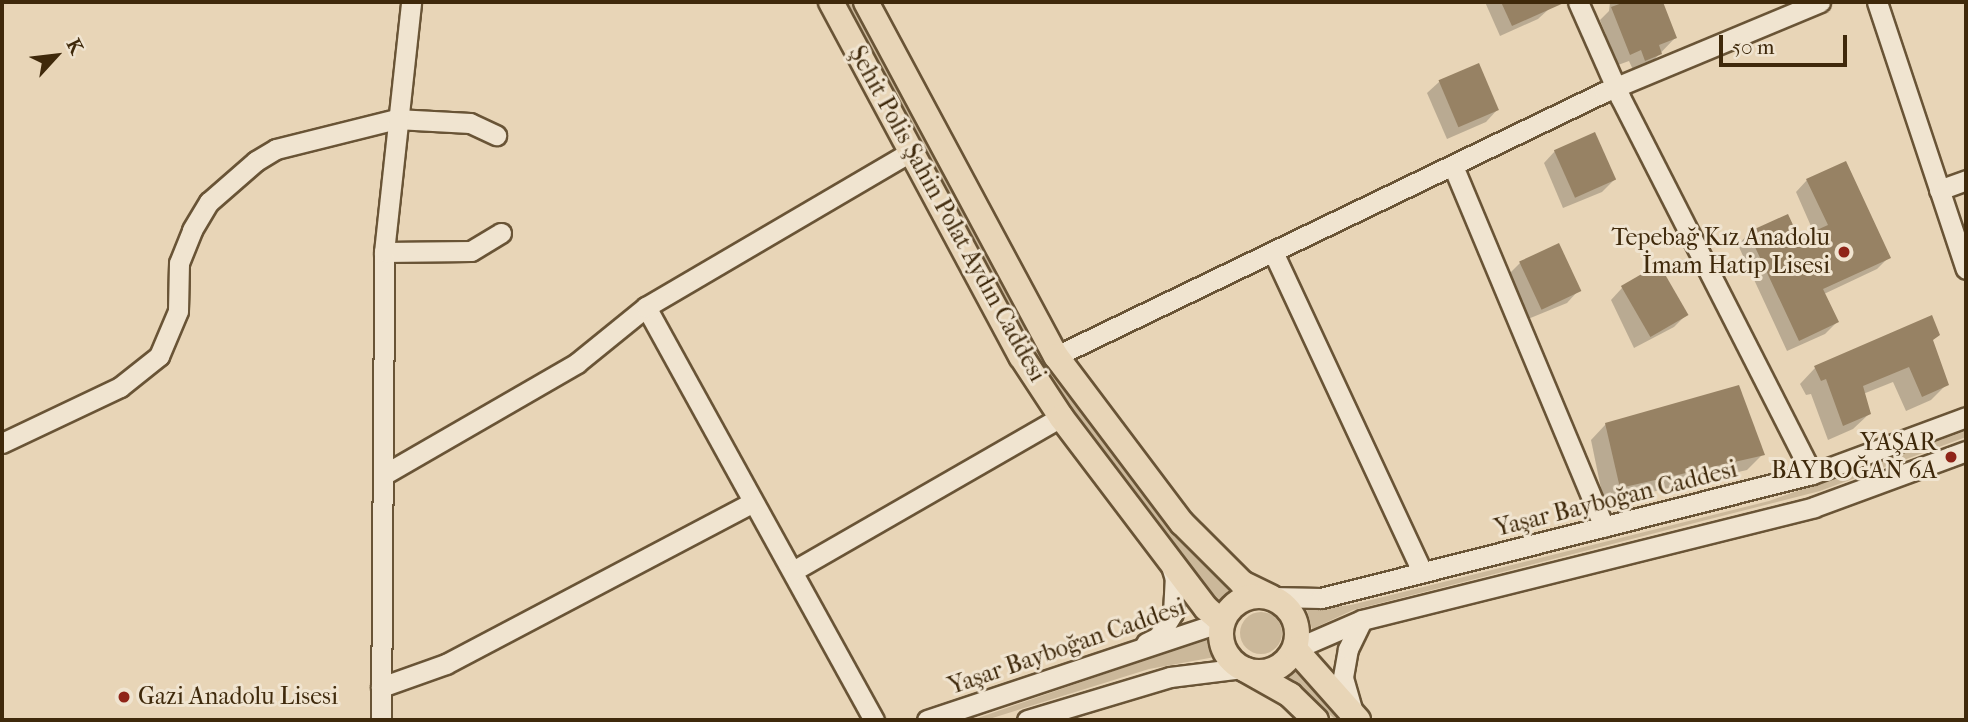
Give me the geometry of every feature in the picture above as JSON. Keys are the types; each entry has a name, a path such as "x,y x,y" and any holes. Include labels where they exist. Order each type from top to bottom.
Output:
{"main road":[{"name":"Şehit Polis Şahin Polat Aydın Caddesi","path":"831,2 991,303 1061,417 1206,608 1222,622"},
{"name":"Şehit Polis Şahin Polat Aydın Caddesi","path":"866,2 1056,356 1182,523 1241,583 1271,597"},
{"path":"1242,668 1268,671 1280,666 1295,649 1296,621 1281,602 1271,597 1247,597 1236,603 1222,622 1224,649 1242,668 1290,695 1316,720"},
{"path":"1295,649 1357,718"}],"street":[{"path":"381,720 385,474 384,252 396,119 411,2"},
{"path":"1578,2 1616,87 1812,474"},
{"path":"1056,356 1274,254 1616,87 1820,2"},
{"path":"1877,2 1966,269"},
{"path":"2,443 120,387 159,356 178,311 179,263 192,230 209,202 256,160 276,149 396,119 470,123 496,135"},
{"path":"385,474 577,363 646,307 910,152"},
{"path":"1453,166 1604,527"},
{"path":"1939,190 1966,180"},
{"path":"384,252 471,251 501,233"},
{"path":"1274,254 1422,572"},
{"path":"646,307 874,720"},
{"path":"793,571 1061,417"},
{"name":"Yaşar Bayboğan Caddesi","path":"1271,597 1321,598 1812,474 1966,417"},
{"path":"1295,649 1362,620 1814,507 1966,451"},
{"path":"381,687 446,664 753,502"},
{"path":"1115,660 1158,637 1173,612 1175,579 1168,555"},
{"path":"1357,718 1343,677 1348,649 1362,620"},
{"name":"Yaşar Bayboğan Caddesi","path":"927,720 1115,660 1222,622"},
{"path":"1027,720 1170,677 1242,668"}],"shaded area":[{"path":"846,2 852,2 1052,373 1171,532 1234,590 1217,604 1048,375"},
{"path":"1966,431 1966,437 1820,491 1353,610 1312,629 1307,610 1351,605 1769,501"},
{"path":"1261,612 1276,618 1282,633 1276,648 1261,654 1246,648 1240,633 1246,618"},
{"path":"1208,638 1215,657 1149,669 986,720 972,720"},
{"path":"1301,665 1342,720 1336,720 1285,675"}],"building":[{"path":"1501,2 1566,2 1512,26"},
{"path":"1625,2 1663,2 1677,38 1659,45 1662,54 1645,61 1641,50 1630,55 1611,7"},
{"path":"1479,63 1499,110 1458,127 1438,80"},
{"path":"1595,132 1616,180 1575,198 1554,150"},
{"path":"1846,161 1891,258 1823,289 1839,322 1799,341 1748,232 1788,214 1799,238 1828,225 1806,179"},
{"path":"1559,243 1581,291 1542,310 1519,262"},
{"path":"1659,264 1688,315 1650,337 1621,286"},
{"path":"1932,315 1940,335 1933,340 1949,385 1922,397 1909,367 1863,386 1871,414 1843,426 1826,379 1821,381 1814,366"},
{"path":"1739,385 1765,455 1620,488 1605,423"}],"place":[{"name":"Tepebağ Kız Anadolu İmam Hatip Lisesi","path":"1844,252"},
{"name":"YAŞAR BAYBOĞAN 6A","path":"1951,457"},
{"name":"Gazi Anadolu Lisesi","path":"124,697"}]}
